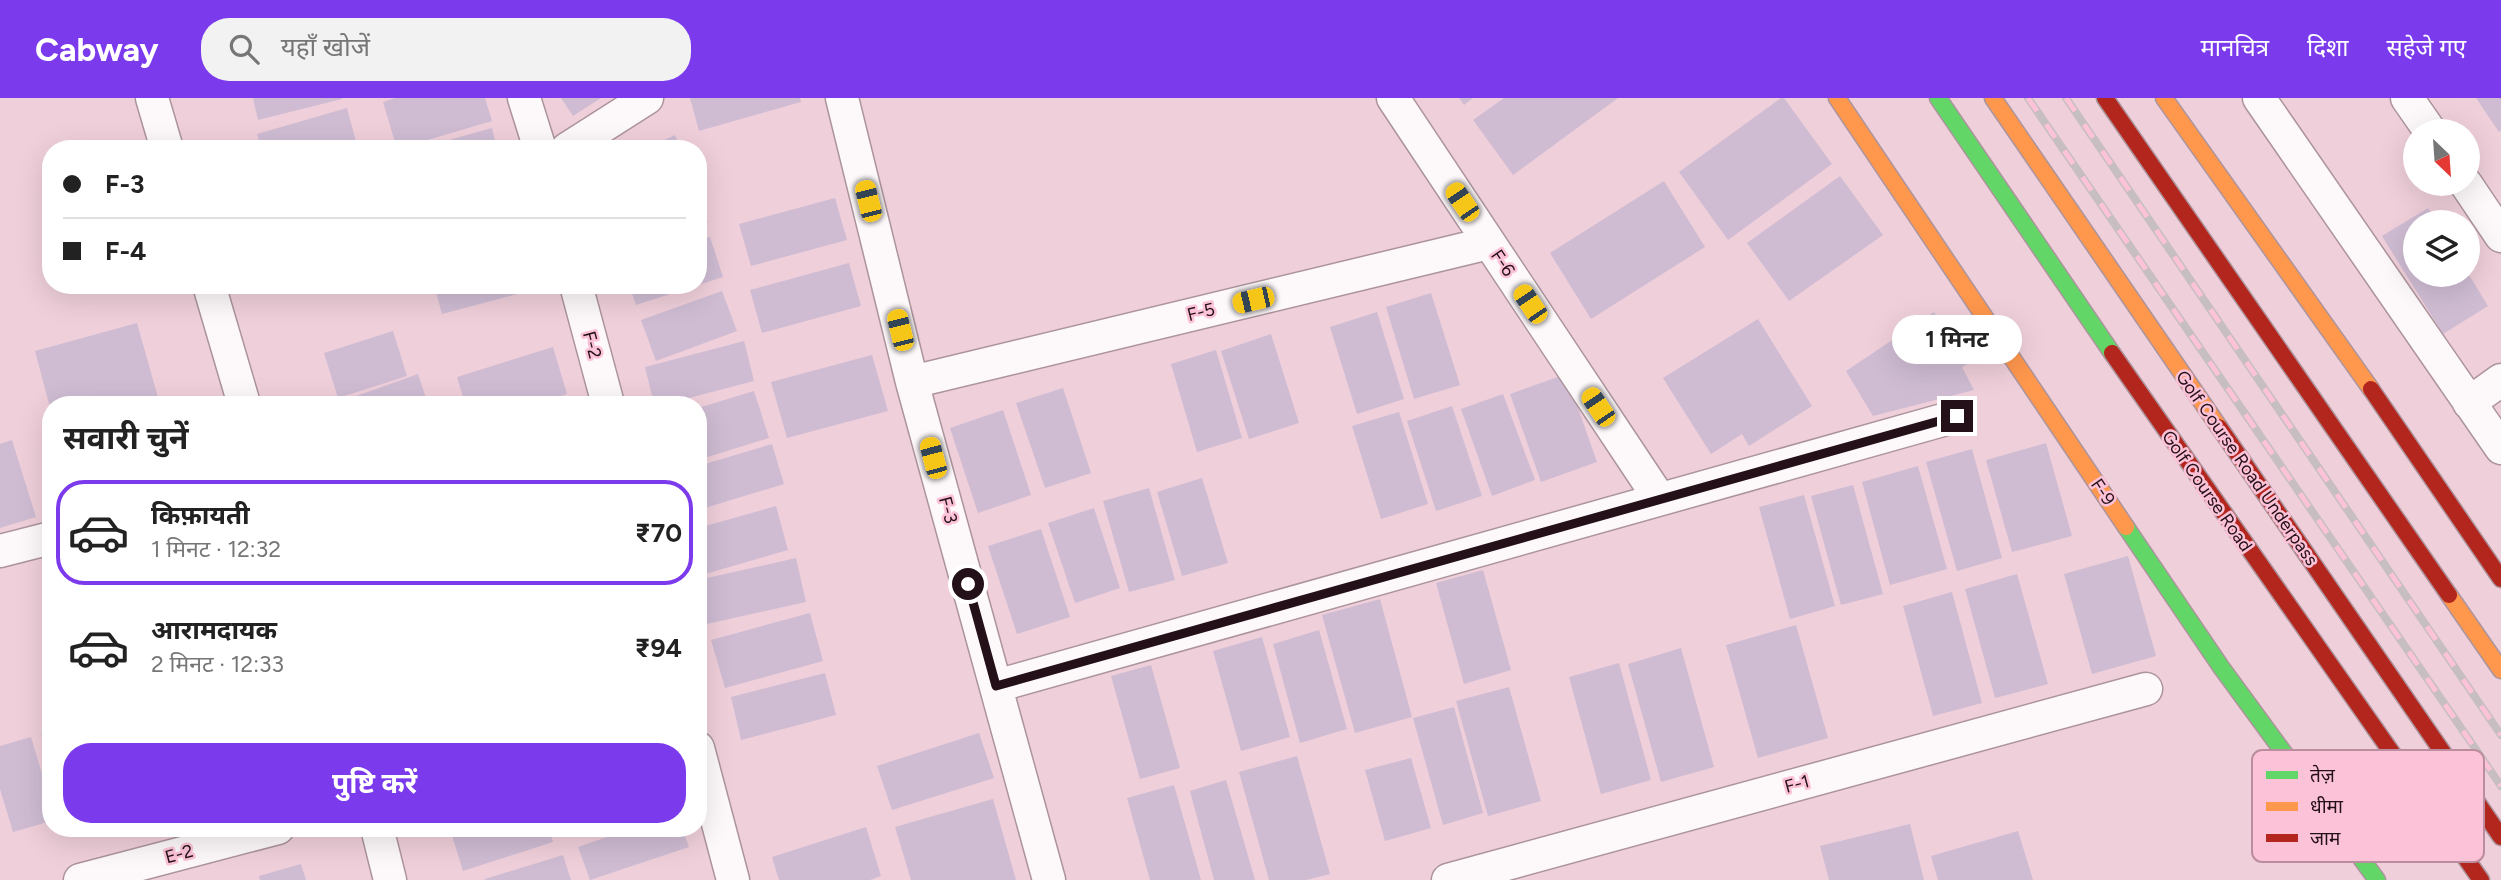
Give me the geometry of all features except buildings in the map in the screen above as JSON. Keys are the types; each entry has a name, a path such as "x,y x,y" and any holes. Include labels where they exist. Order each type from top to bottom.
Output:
{"street":[{"path":"152,98 164,140"},
{"path":"524,98 537,140"},
{"path":"582,140 647,98"},
{"name":"F-3","path":"842,98 912,382 1049,880"},
{"name":"F-6","path":"1393,98 1659,498"},
{"name":"F-9","path":"1837,98 2221,667 2282,750"},
{"name":"Golf Course Road","path":"1938,98 2194,473 2389,750"},
{"name":"Golf Course Road Underpass","path":"1993,98 2441,750"},
{"path":"2105,98 2501,670"},
{"path":"2164,98 2406,439 2501,579"},
{"path":"2259,98 2501,448"},
{"path":"2407,98 2422,119"},
{"path":"2474,196 2501,236"},
{"name":"F-5","path":"912,382 1489,243"},
{"path":"212,294 242,396"},
{"name":"F-2","path":"578,294 606,396"},
{"path":"2469,402 2501,380"},
{"path":"996,686 1957,416"},
{"path":"0,551 42,540"},
{"name":"F-1","path":"1448,880 2147,689"},
{"path":"707,782 733,880"},
{"name":"Golf Course Road Underpass","path":"2484,812 2501,837"},
{"name":"E-2","path":"80,880 244,837"},
{"path":"379,837 390,880"},
{"name":"F-9","path":"2364,862 2377,880"},
{"name":"Golf Course Road","path":"2468,862 2481,880"}],"railway":[{"path":"2028,98 2476,750"},
{"path":"2066,98 2501,735"},
{"path":"2484,761 2501,786"}],"traffic: fast":[{"path":"1938,98 2112,353"},
{"path":"2126,527 2221,667 2282,750"},
{"path":"2364,862 2377,880"}],"traffic: slow":[{"path":"1837,98 2126,527"},
{"path":"1993,98 2219,427"},
{"path":"2164,98 2371,389"},
{"path":"2449,595 2501,670"}],"traffic: jam":[{"path":"2105,98 2449,595"},
{"path":"2112,353 2390,750"},
{"path":"2371,389 2501,579"},
{"path":"2219,427 2441,750"},
{"path":"2484,812 2501,837"},
{"path":"2468,862 2481,880"}],"route":[{"path":"968,584 996,686 1957,416"}]}
